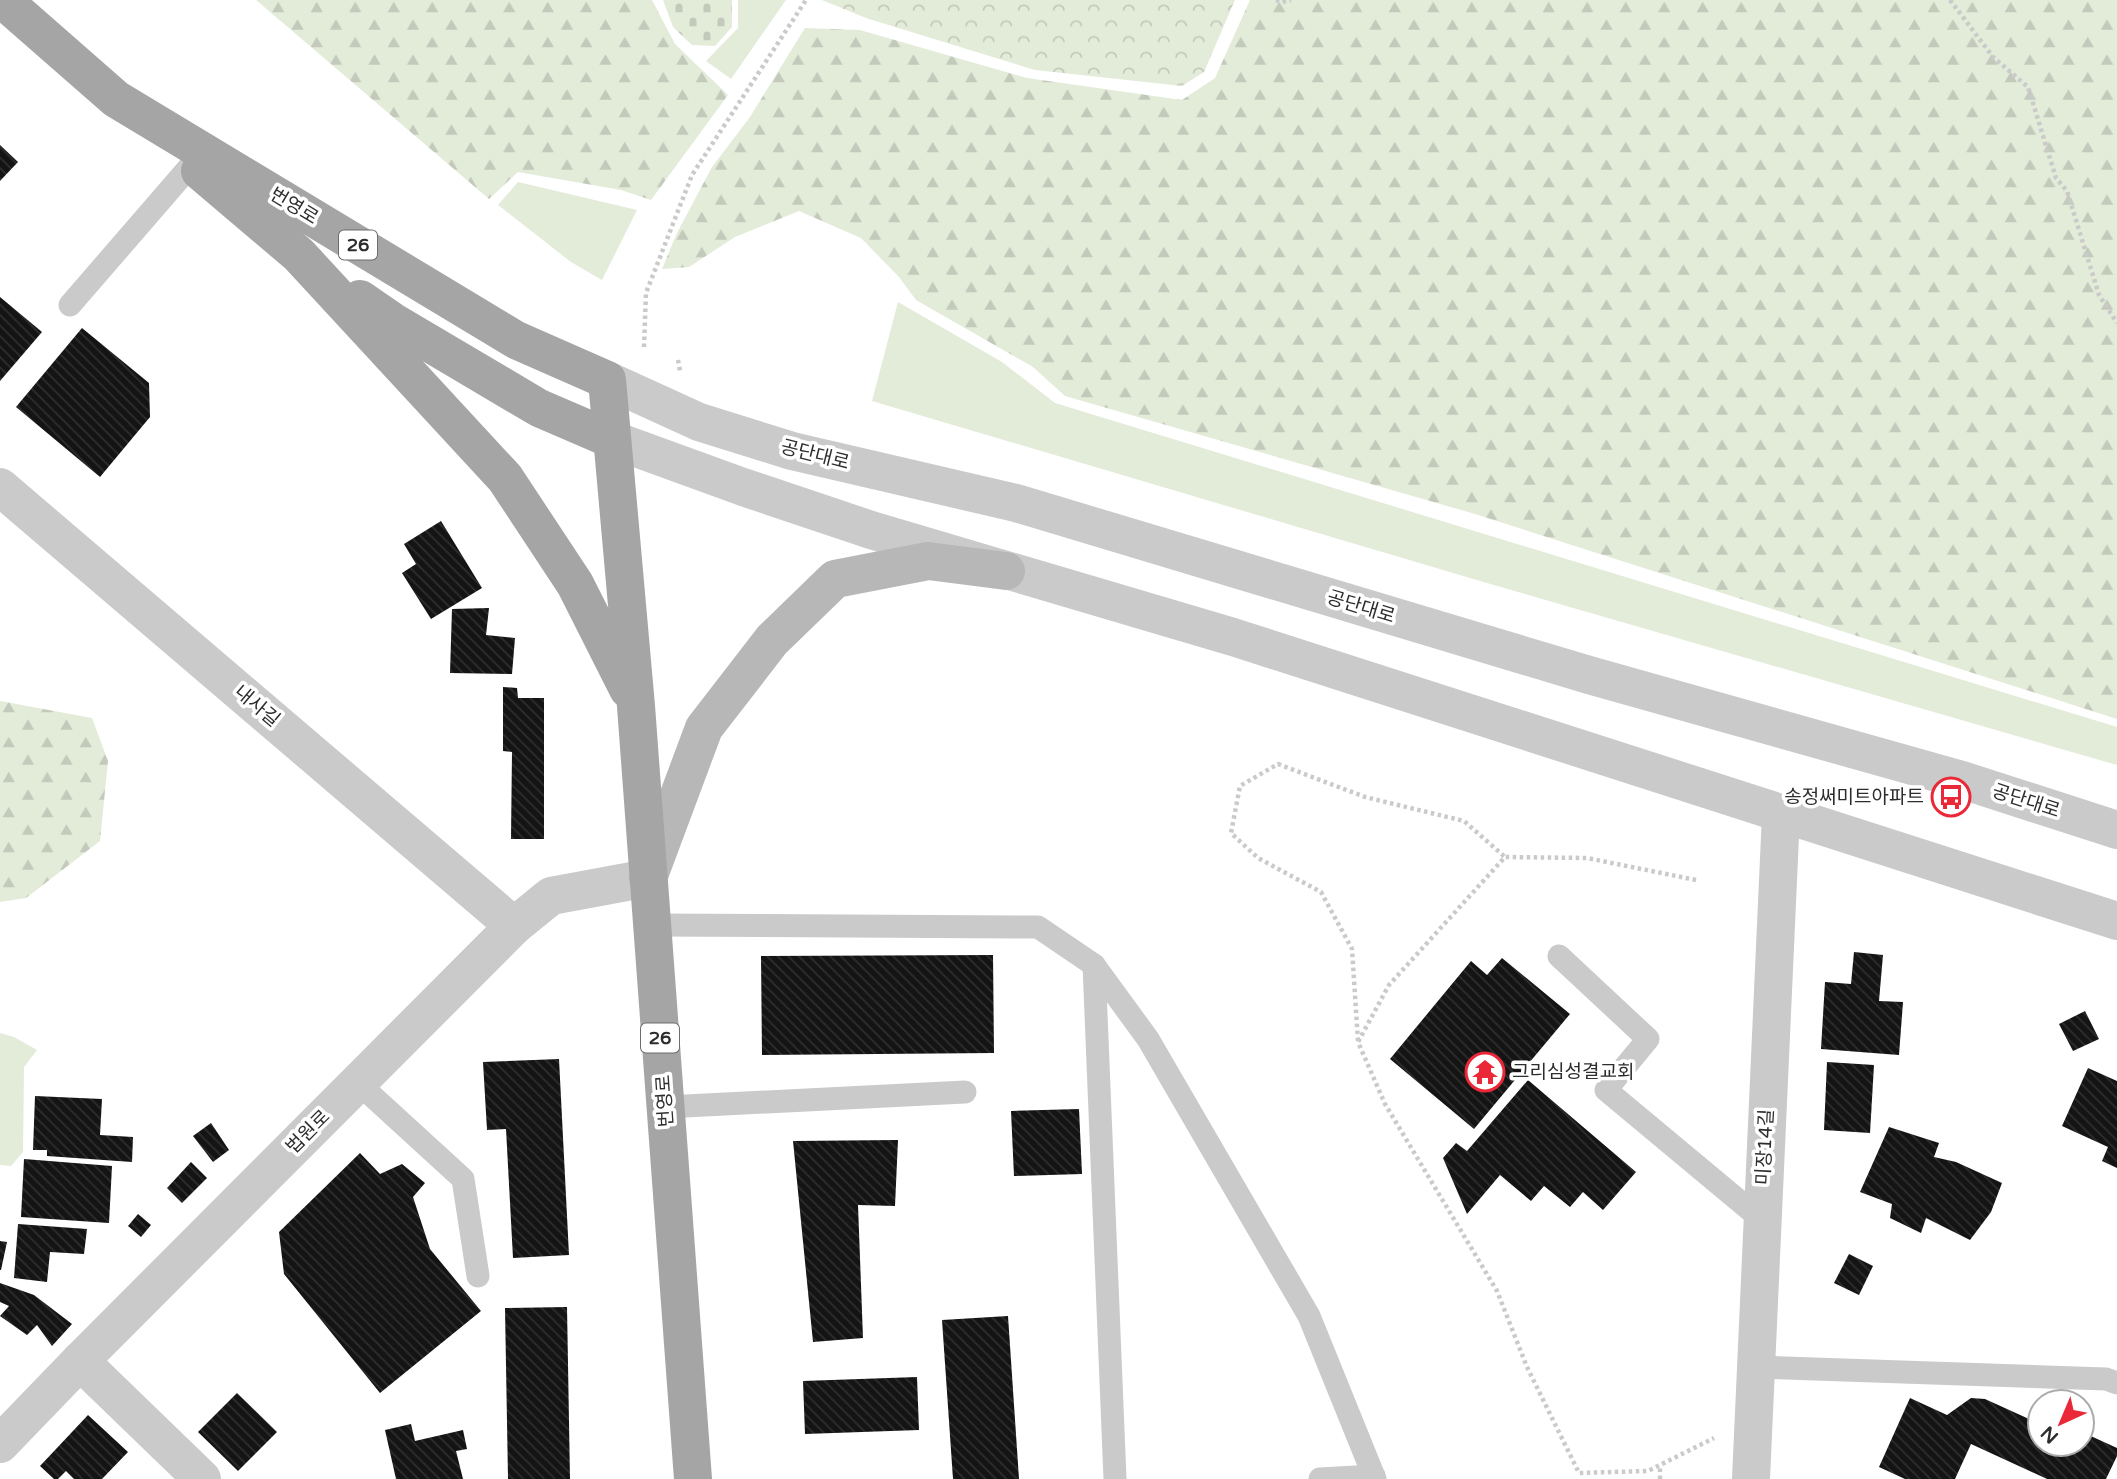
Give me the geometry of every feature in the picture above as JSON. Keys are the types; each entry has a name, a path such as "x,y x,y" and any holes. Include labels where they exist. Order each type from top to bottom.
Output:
{"main road":[{"name":"번영로","path":"3,0 116,99 516,340 607,380 636,706 693,1479"},
{"path":"116,99 299,255 392,321 528,402 611,439"},
{"path":"299,255 505,478 575,584 636,706"},
{"path":"648,878 704,728 772,640 835,579 928,561 1006,571"}],"street":[{"name":"공단대로","path":"607,380 699,422 792,451 1016,503 1589,675 1962,780 2117,830"},
{"path":"611,439 859,526 1233,637 2117,921"},
{"name":"내사길","path":"0,487 514,926"},
{"name":"미장14길","path":"1751,1479 1781,814"},
{"name":"법원로","path":"0,1444 79,1361 514,926 551,896 648,878"},
{"path":"79,1361 202,1479"}],"lane":[{"path":"70,305 192,164"},
{"path":"652,925 1038,926 1094,965 1147,1039 1309,1316 1374,1477 1320,1479"},
{"path":"1559,956 1648,1039 1606,1090 1762,1220"},
{"path":"1094,965 1115,1479"},
{"path":"358,1083 463,1179 478,1276"},
{"path":"666,1107 965,1092"},
{"path":"1755,1367 2106,1379 2117,1383"}],"path":[{"path":"644,347 646,293 692,175 806,0"},
{"path":"1276,0 1291,0"},
{"path":"1950,0 1993,57 2028,87 2056,178 2067,191 2099,295 2117,323"},
{"path":"1696,880 1587,858 1505,857 1464,821 1365,797 1278,764 1240,786 1231,833 1258,858 1321,892 1352,949 1358,1042 1385,1104 1497,1291 1527,1367 1580,1476 1648,1471 1752,1419"},
{"path":"1358,1042 1389,985 1505,857"},
{"path":"1660,1479 1661,1465"}],"green space":[{"path":"256,0 652,0 675,44 728,95 651,200 621,190 518,172 489,199"},
{"path":"663,0 732,0 732,27 715,46 692,45 673,27"},
{"path":"738,0 786,0 731,79 706,61 738,28"},
{"path":"822,0 1235,0 1204,72 1182,86 1035,70 866,18"},
{"path":"1250,0 2117,0 2117,719 1475,514 1065,396 1033,367 916,300 899,277 861,238 799,211 735,237 689,267 662,269 677,233 712,167 750,117 805,28 860,30 1027,78 1182,100 1215,78"},
{"path":"518,182 637,210 602,280 571,262 498,205"},
{"path":"898,302 1002,362 1055,403 2117,727 2117,765 1487,583 872,401"},
{"path":"0,701 92,718 108,761 100,841 26,898 0,902"},
{"path":"0,1033 14,1037 37,1050 24,1067 23,1152 11,1166 0,1165"}],"building":[{"path":"0,145 18,162 0,181"},
{"path":"0,297 42,332 0,381"},
{"path":"82,328 149,383 150,417 100,477 16,407"},
{"path":"441,521 482,588 431,619 402,573 416,564 404,544"},
{"path":"489,608 486,635 515,638 512,674 450,673 452,609"},
{"path":"503,687 517,688 518,698 544,698 544,839 511,839 512,752 503,751"},
{"path":"1854,952 1883,955 1879,1001 1903,1002 1899,1055 1821,1049 1825,982 1851,984"},
{"path":"993,955 994,1053 762,1055 761,956"},
{"path":"1502,958 1570,1014 1474,1129 1390,1059 1471,961 1487,975"},
{"path":"2085,1011 2099,1039 2073,1051 2059,1024"},
{"path":"559,1059 569,1255 513,1258 506,1129 487,1130 483,1062"},
{"path":"1827,1062 1874,1065 1870,1133 1824,1130"},
{"path":"2088,1068 2117,1081 2117,1168 2102,1161 2108,1147 2062,1126"},
{"path":"1528,1080 1636,1172 1603,1210 1583,1192 1570,1207 1544,1186 1531,1201 1500,1175 1467,1214 1443,1158 1456,1143 1467,1151"},
{"path":"35,1096 102,1099 100,1135 133,1137 132,1162 47,1156 47,1150 33,1150"},
{"path":"1079,1109 1082,1174 1014,1176 1011,1111"},
{"path":"211,1123 229,1150 213,1162 193,1136"},
{"path":"1889,1127 1939,1143 1934,1157 1956,1162 2002,1183 1991,1212 1970,1240 1926,1218 1921,1233 1890,1218 1892,1204 1860,1192"},
{"path":"898,1140 895,1206 858,1205 863,1338 813,1342 793,1141"},
{"path":"360,1153 380,1174 402,1164 425,1183 413,1197 430,1249 481,1311 380,1393 284,1274 279,1232"},
{"path":"24,1159 112,1166 109,1223 21,1217"},
{"path":"191,1162 207,1178 182,1203 167,1188"},
{"path":"138,1214 151,1225 141,1237 128,1226"},
{"path":"18,1224 87,1229 84,1254 50,1252 47,1282 14,1278"},
{"path":"0,1241 7,1242 1,1270 0,1270"},
{"path":"1849,1254 1873,1266 1859,1295 1834,1283"},
{"path":"0,1283 34,1295 72,1324 52,1346 37,1325 27,1335 0,1316 9,1306 0,1302"},
{"path":"567,1307 570,1479 508,1479 505,1308"},
{"path":"1008,1316 1019,1479 953,1479 942,1320"},
{"path":"917,1377 919,1430 805,1434 803,1381"},
{"path":"237,1393 277,1432 238,1471 198,1432"},
{"path":"1910,1398 1947,1415 1971,1398 1985,1399 2026,1418 2026,1458 2096,1458 2096,1438 2117,1448 2117,1456 2106,1479 2047,1479 1971,1444 1955,1479 1905,1479 1879,1467"},
{"path":"88,1415 128,1452 102,1479 74,1479 66,1471 58,1479 54,1479 40,1466"},
{"path":"411,1424 415,1441 463,1430 467,1449 456,1451 463,1479 396,1479 385,1430"}],"place":[{"name":"송정써미트아파트","path":"1951,797"},
{"name":"그리심성결교회","path":"1485,1072"}]}
